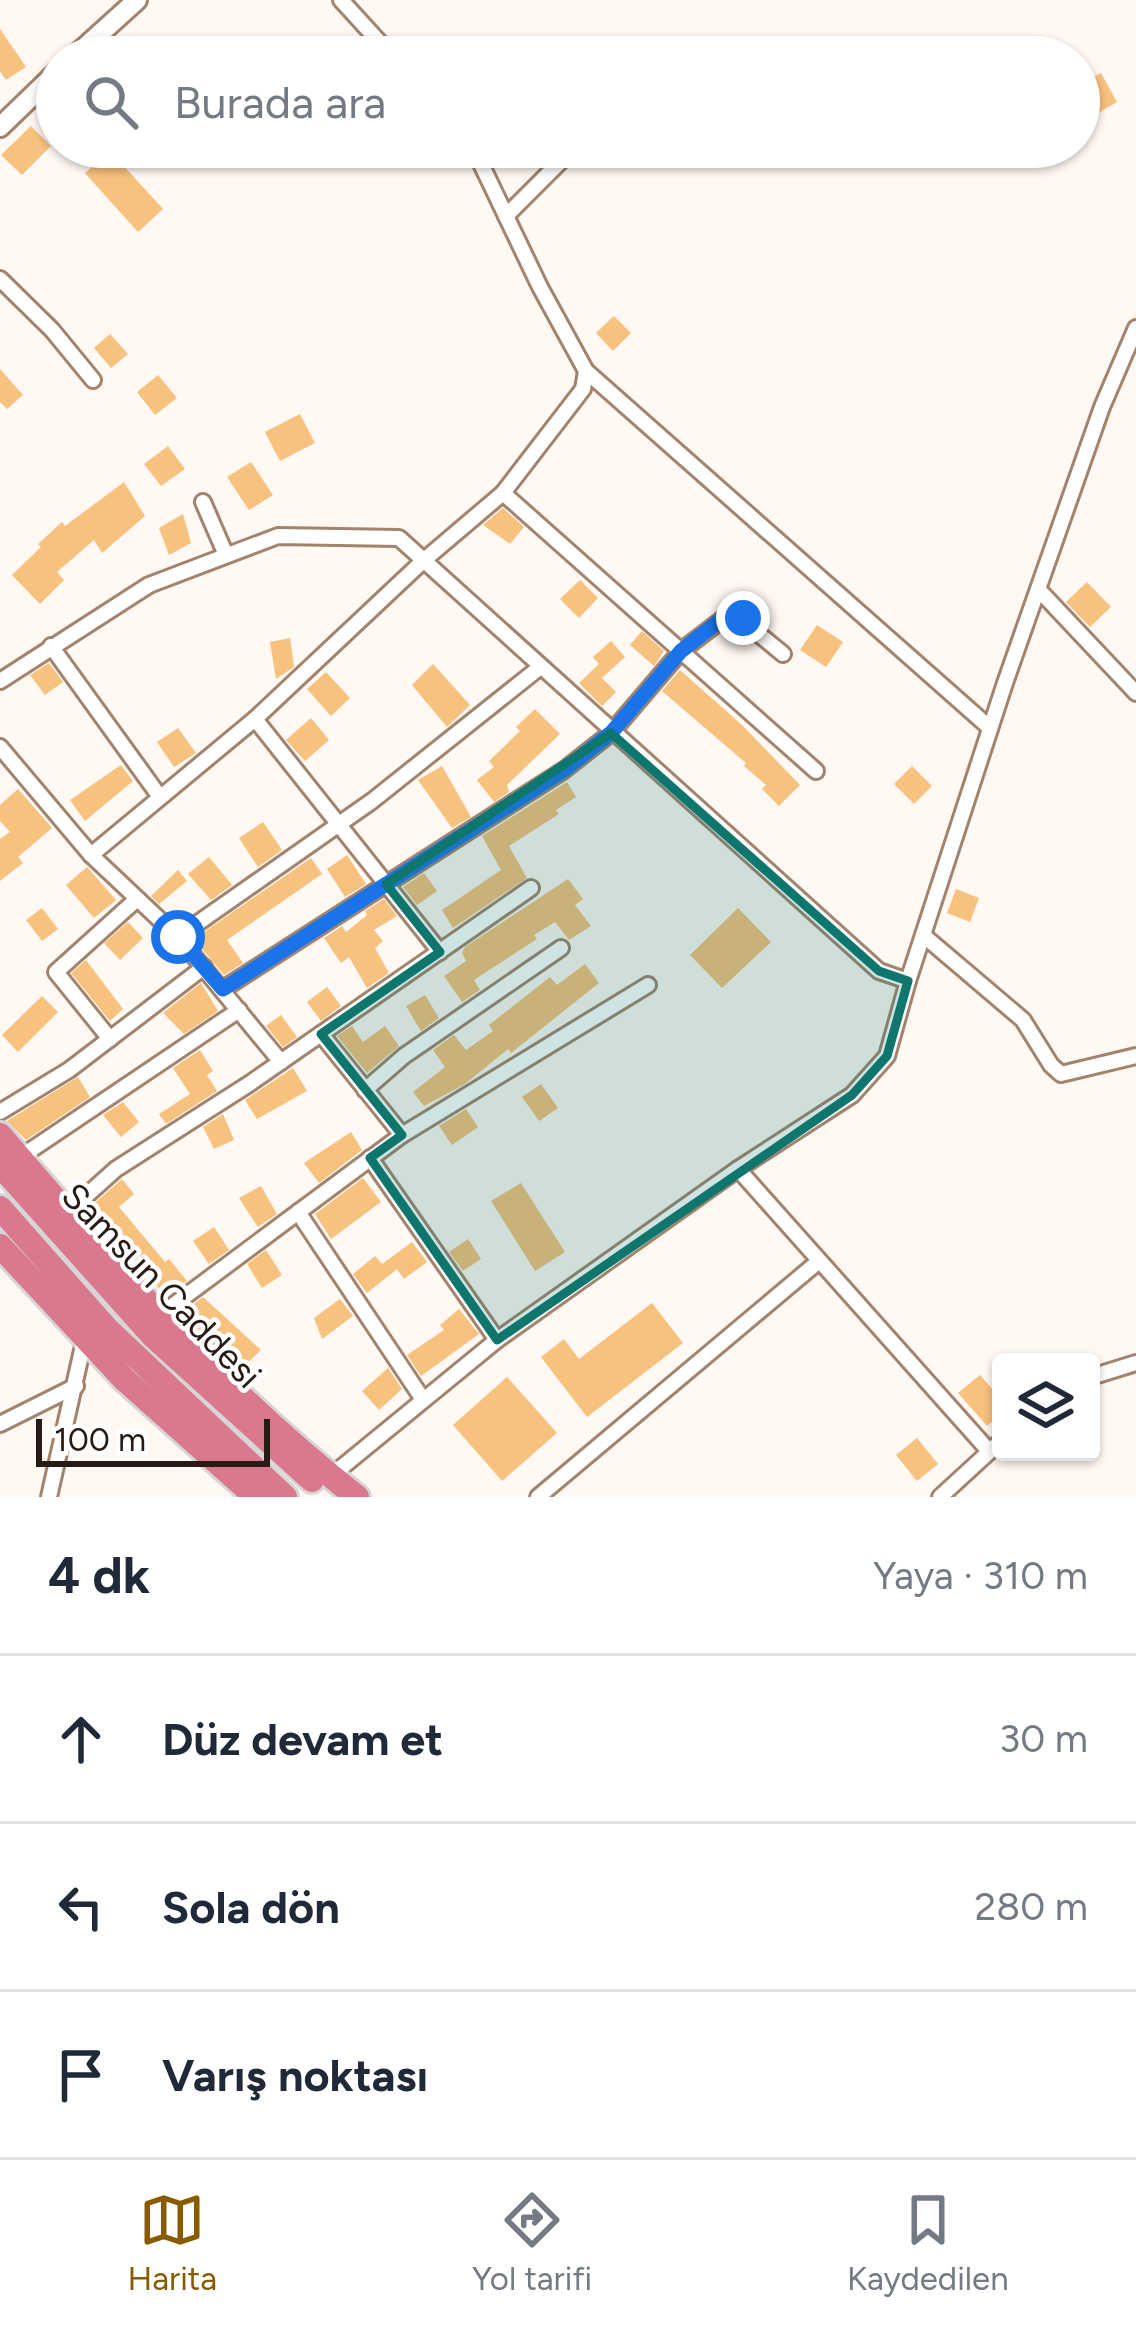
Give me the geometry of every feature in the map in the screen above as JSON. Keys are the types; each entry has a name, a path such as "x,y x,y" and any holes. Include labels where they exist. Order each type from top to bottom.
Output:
{"highway":[{"path":"0,1135 10,1161 67,1213 160,1315 331,1486 357,1497"},
{"name":"Samsun Caddesi","path":"10,1161 152,1335 265,1440 331,1486"},
{"name":"Samsun Caddesi","path":"0,1208 107,1328 285,1497"},
{"path":"0,1246 124,1378 256,1497"}],"street":[{"path":"97,36 137,0"},
{"path":"341,0 374,36"},
{"path":"0,127 36,92"},
{"path":"482,168 586,371 990,728"},
{"path":"506,216 553,168"},
{"path":"0,279 52,330 93,380"},
{"path":"331,1486 422,1398 738,1169 852,1095 887,1055 990,728 1102,406 1136,328"},
{"path":"91,855 255,719 423,561 503,493 583,389 586,371"},
{"path":"503,493 816,771"},
{"path":"203,502 226,555"},
{"path":"0,681 149,585 278,536 398,538 879,971 908,981"},
{"path":"1039,590 1136,693"},
{"path":"223,989 564,770 611,733 681,651 732,611 783,654"},
{"path":"51,646 160,797"},
{"path":"178,937 338,826 539,668"},
{"path":"255,719 440,952"},
{"path":"0,747 91,855 178,937 281,1062"},
{"path":"67,1213 116,1168 281,1062 531,888"},
{"path":"110,1040 56,972 137,899"},
{"path":"922,935 1023,1021 1061,1074 1136,1056"},
{"path":"365,1090 404,1056 561,948"},
{"path":"0,1112 69,1070 204,968"},
{"path":"160,1315 402,1135 648,985"},
{"path":"10,1161 239,1010"},
{"path":"321,1034 402,1135"},
{"path":"370,1158 497,1340"},
{"path":"738,1169 992,1443"},
{"path":"298,1212 422,1398"},
{"path":"538,1497 819,1261"},
{"path":"49,1497 85,1337"},
{"path":"1100,1374 1136,1363"},
{"path":"0,1424 76,1386"},
{"path":"940,1497 992,1449"}],"highlighted area":[{"path":"611,733 879,971 908,981 887,1056 852,1095 497,1340 370,1158 402,1135 321,1034 440,952 386,884"}],"building":[{"path":"0,29 26,67 6,80 0,71"},
{"path":"1100,74 1117,102 1100,112"},
{"path":"31,126 36,131 36,161 22,175 1,155"},
{"path":"91,168 126,168 163,209 138,232 85,173"},
{"path":"614,316 631,333 613,351 596,333"},
{"path":"110,334 128,354 111,368 94,348"},
{"path":"0,369 23,395 7,409 0,402"},
{"path":"158,375 177,398 155,415 137,392"},
{"path":"300,414 315,443 280,461 265,432"},
{"path":"168,446 185,469 161,486 144,464"},
{"path":"251,462 273,495 249,510 227,477"},
{"path":"124,482 145,516 102,553 94,540 57,572 64,580 40,604 12,575 62,522 65,526"},
{"path":"503,508 524,527 510,544 483,525"},
{"path":"183,514 191,543 169,555 159,528"},
{"path":"580,580 598,598 579,618 560,599"},
{"path":"1087,582 1111,607 1090,627 1066,602"},
{"path":"817,625 843,642 826,667 800,650"},
{"path":"642,631 664,651 654,666 630,645"},
{"path":"290,638 294,667 276,679 270,642"},
{"path":"611,641 625,657 602,678 616,692 602,706 579,683 599,664 593,657"},
{"path":"49,663 63,682 45,695 30,675"},
{"path":"433,664 470,705 447,727 412,685"},
{"path":"680,670 800,785 779,806 746,763 662,691"},
{"path":"326,672 350,698 331,716 307,689"},
{"path":"535,709 560,734 507,785 509,792 494,802 477,780 494,767 489,761"},
{"path":"311,718 329,740 305,761 286,740"},
{"path":"178,728 196,753 174,767 157,742"},
{"path":"121,765 133,781 85,821 70,800"},
{"path":"442,766 471,817 452,828 418,780"},
{"path":"912,766 932,786 914,804 894,784"},
{"path":"567,782 576,797 556,810 559,814 509,846 527,878 453,928 442,910 501,870 482,836"},
{"path":"18,789 52,828 18,857 23,863 0,881 0,839 10,832 0,821 0,805"},
{"path":"263,822 282,850 258,867 239,838"},
{"path":"347,855 366,884 345,897 327,869"},
{"path":"209,857 232,885 211,900 188,874"},
{"path":"311,858 322,874 227,940 243,963 224,975 194,939"},
{"path":"87,867 116,900 94,918 66,885"},
{"path":"178,870 187,881 159,904 151,896"},
{"path":"424,873 437,891 417,905 403,887"},
{"path":"568,879 583,899 575,905 591,926 569,940 555,922 474,980 480,990 462,1002 444,976 466,961 465,947"},
{"path":"956,889 979,898 970,922 947,913"},
{"path":"384,899 397,916 374,930 383,941 375,948 389,973 367,988 349,957 341,963 324,938 342,926 346,932"},
{"path":"42,908 58,929 42,941 26,920"},
{"path":"738,908 771,942 722,988 690,955"},
{"path":"128,922 143,938 120,960 104,943"},
{"path":"86,960 123,1009 110,1021 71,973"},
{"path":"585,964 599,983 511,1053 508,1049 465,1084 424,1106 413,1092 445,1067 433,1050 454,1035 466,1050 493,1031 489,1025 550,977 557,985"},
{"path":"201,983 218,1011 184,1034 163,1013"},
{"path":"327,987 341,1006 321,1021 307,1002"},
{"path":"425,995 439,1018 421,1031 406,1006"},
{"path":"42,996 58,1012 18,1052 2,1035"},
{"path":"281,1015 297,1037 283,1047 266,1026"},
{"path":"352,1026 363,1042 385,1026 399,1046 367,1073 337,1036"},
{"path":"200,1050 213,1071 207,1075 217,1091 166,1124 159,1114 190,1094 173,1068"},
{"path":"293,1068 307,1091 257,1119 245,1100"},
{"path":"78,1077 90,1097 26,1140 7,1121"},
{"path":"541,1084 558,1108 539,1121 522,1097"},
{"path":"123,1102 139,1122 121,1137 103,1115"},
{"path":"466,1109 478,1127 452,1145 439,1126"},
{"path":"223,1114 234,1140 214,1149 203,1127"},
{"path":"351,1132 362,1150 319,1183 304,1163"},
{"path":"363,1178 381,1202 331,1239 315,1214"},
{"path":"122,1179 134,1194 119,1207 187,1281 166,1297 88,1209"},
{"path":"521,1183 565,1252 535,1271 491,1201"},
{"path":"261,1186 277,1214 258,1227 239,1198"},
{"path":"214,1227 229,1250 209,1264 193,1241"},
{"path":"468,1239 481,1259 463,1271 449,1252"},
{"path":"412,1242 427,1262 404,1279 397,1269 367,1293 353,1274 375,1256 382,1264"},
{"path":"266,1250 282,1275 262,1288 247,1264"},
{"path":"203,1297 261,1350 239,1371 182,1313"},
{"path":"340,1299 353,1316 322,1339 314,1318"},
{"path":"652,1303 683,1343 587,1417 541,1357 564,1339 579,1359"},
{"path":"459,1309 479,1334 421,1376 407,1355 444,1330 440,1325"},
{"path":"388,1368 402,1389 379,1410 362,1391"},
{"path":"980,1375 992,1389 992,1422 987,1426 958,1393"},
{"path":"507,1377 557,1433 502,1481 453,1425"},
{"path":"917,1438 938,1464 917,1481 896,1455"}],"route":[{"path":"178,937 223,989 564,770 611,733 681,651 732,611 743,618"}]}
